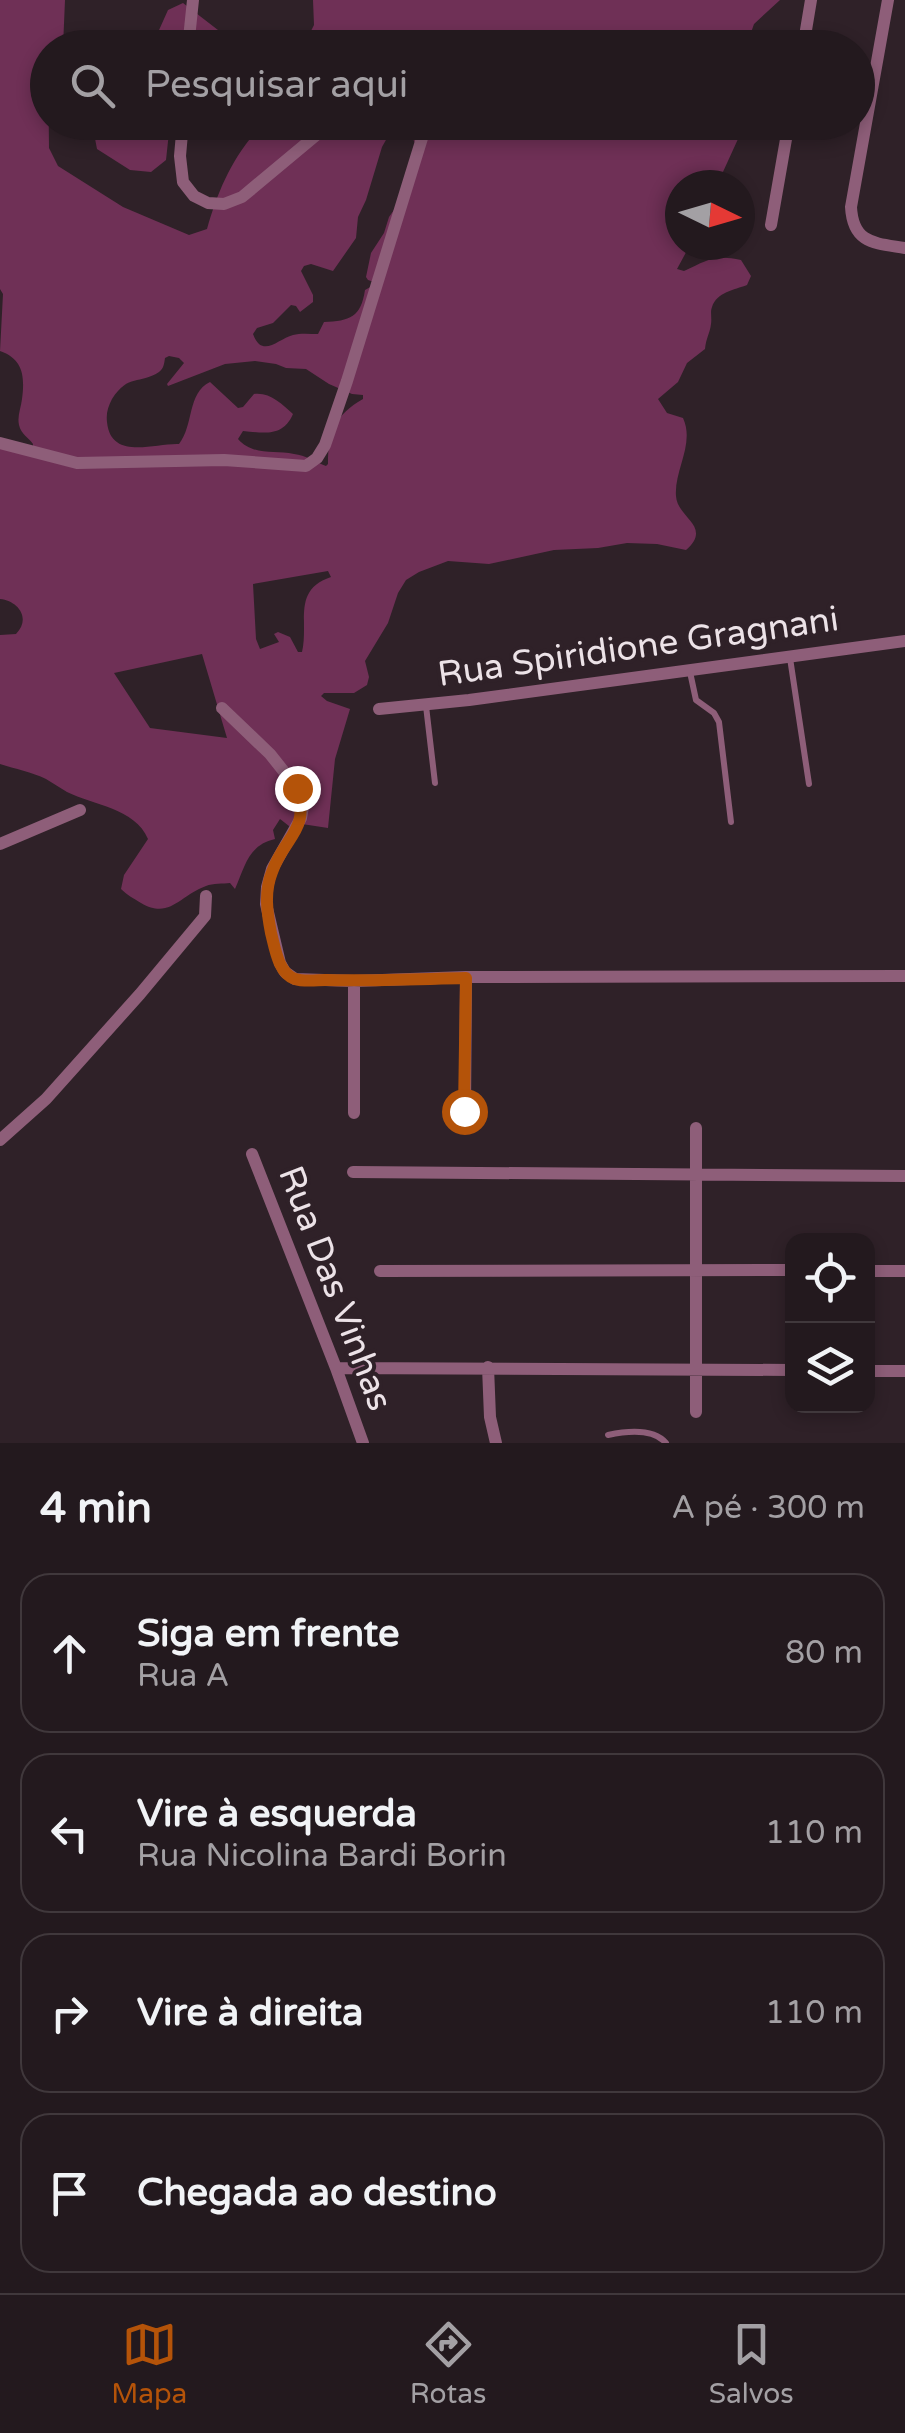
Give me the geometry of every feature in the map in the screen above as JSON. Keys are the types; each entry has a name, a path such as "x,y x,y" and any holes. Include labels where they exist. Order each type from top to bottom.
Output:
{"street":[{"path":"190,30 193,0"},
{"path":"805,30 811,0"},
{"path":"875,71 888,0"},
{"path":"181,140 182,182 208,204 224,204 242,197 310,140"},
{"path":"0,443 77,463 224,460 306,466 317,458 331,430 422,140"},
{"path":"771,225 786,140"},
{"path":"862,140 850,207 852,222 856,232 867,240 905,248"},
{"name":"Rua Spiridione Gragnani","path":"379,709 905,641"},
{"path":"222,708 270,754 297,788 301,818 272,868 266,904 280,964 296,979 905,976"},
{"path":"0,844 80,810"},
{"path":"0,1140 46,1098 140,994 204,916 206,896"},
{"path":"464,1111 466,978"},
{"path":"354,981 354,1113"},
{"path":"696,1128 696,1412"},
{"name":"Rua Das Vinhas","path":"252,1154 362,1443"},
{"path":"353,1172 905,1176"},
{"path":"380,1271 785,1270"},
{"path":"875,1270 905,1271"},
{"path":"336,1368 785,1370"},
{"path":"488,1368 490,1417 496,1443"},
{"path":"875,1370 905,1371"}],"lane":[{"path":"790,657 809,784"},
{"path":"690,670 696,700 714,712 719,722 732,822"},
{"path":"426,704 435,784"},
{"path":"608,1435 654,1434 666,1443"}],"shaded area":[{"path":"0,0 65,0 64,30 30,30 30,140 49,140 58,166 123,207 189,235 207,229 225,179 250,140 386,140 358,217 356,238 333,271 311,264 304,266 301,271 313,302 300,312 291,305 273,323 257,328 253,334 266,346 296,334 318,334 324,322 341,320 357,312 365,290 374,285 366,277 371,253 401,200 417,147 414,140 738,140 724,170 665,170 665,260 682,260 677,269 684,271 709,260 741,260 751,276 747,285 726,292 714,302 705,349 687,363 678,382 658,399 667,413 683,418 686,428 676,496 695,528 693,542 686,550 627,543 554,550 489,564 448,561 406,580 388,623 365,661 367,685 354,693 321,696 350,709 335,759 328,828 289,826 280,819 273,830 275,839 253,852 235,889 230,883 209,885 175,904 151,908 121,889 124,875 148,839 134,820 41,777 0,764 0,635 16,634 23,617 13,603 0,599 0,443 33,449 33,444 19,425 21,369 14,359 0,351 3,294","holes":["165,358 179,358 184,363 168,386 225,364 255,361 306,369 329,384 363,395 363,399 346,411 335,426 326,466 298,455 257,450 244,444 238,439 243,431 279,430 293,414 275,399 260,394 254,394 238,408 210,382 194,401 179,444 135,447 116,442 107,422 112,399 129,382 159,372","328,571 331,577 311,590 307,599 302,652 298,652 290,637 278,632 274,634 279,642 260,649 253,584","202,654 227,738 150,728 114,673"]},
{"path":"313,0 780,0 752,30 312,30"},
{"path":"183,3 218,30 159,30 168,10"},
{"path":"95,140 168,140 166,160 151,172 130,170 97,149"}],"route":[{"path":"297,788 301,818 272,868 267,887 266,904 280,964 296,979 466,978 464,1111"}]}
